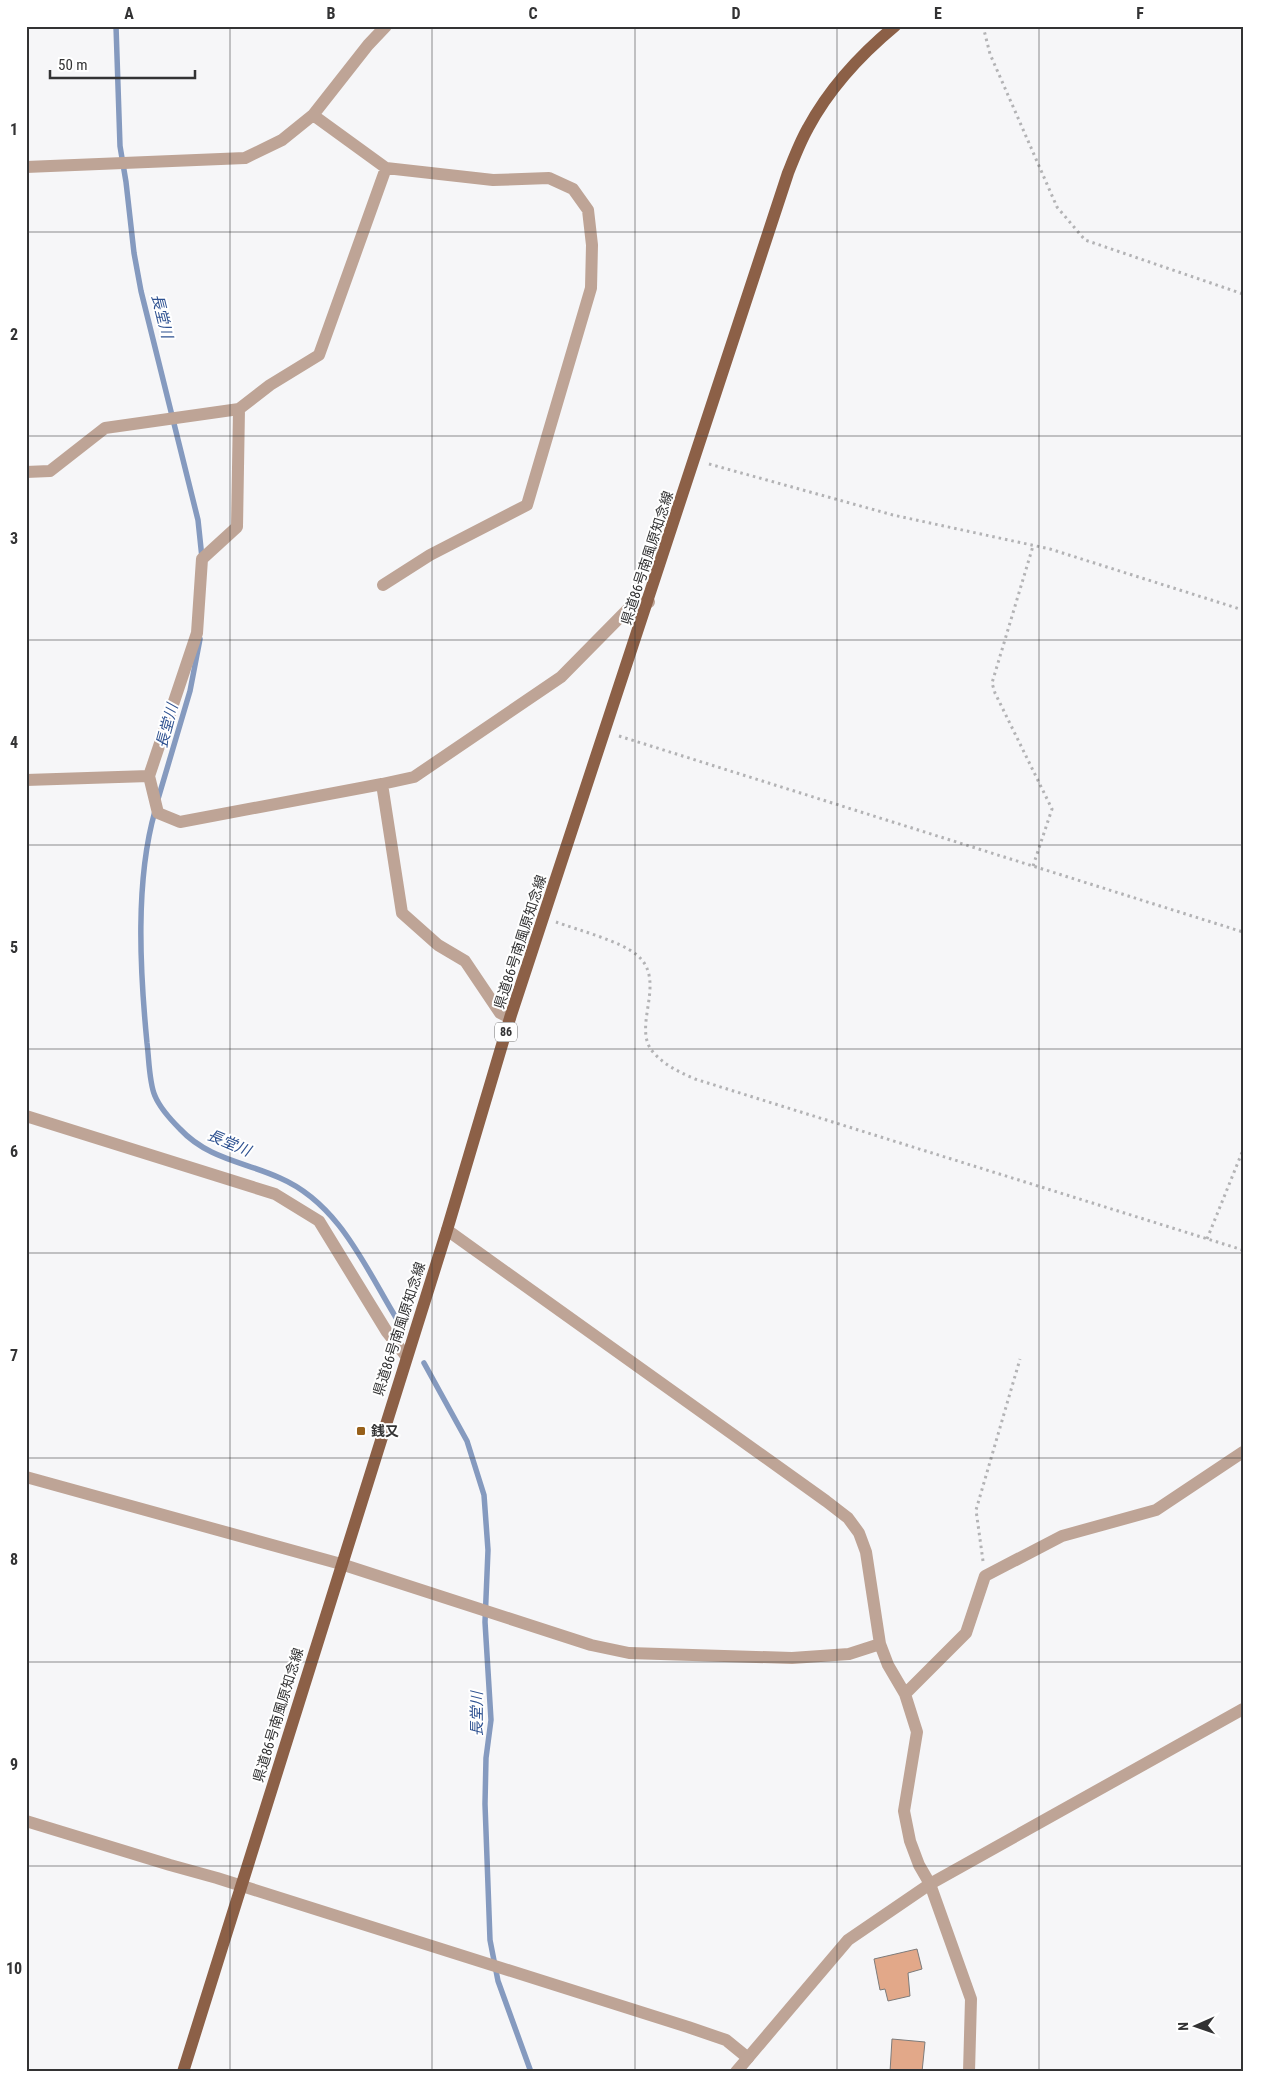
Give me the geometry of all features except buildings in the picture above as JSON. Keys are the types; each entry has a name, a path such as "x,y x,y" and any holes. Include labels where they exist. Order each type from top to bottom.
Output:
{"main road":[{"name":"県道86号南風原知念線","path":"183,2072 240,1885 447,1230 510,1018 649,602 788,174 807,129 844,74 895,26"}],"street":[{"path":"26,167 245,158 282,140 313,115 368,45 386,26"},
{"path":"313,115 386,168 492,180 549,178 573,188 588,210 592,245 591,288 527,506 430,555 383,585"},
{"path":"26,472 50,471 105,428 239,409 270,385 319,355 386,168"},
{"path":"239,409 237,527 202,559 197,633 149,776 158,813 180,822 382,784 414,776 561,677 634,603 649,602"},
{"path":"26,780 149,776"},
{"path":"382,784 402,913 438,945 465,961 500,1013 510,1018"},
{"path":"26,1116 275,1194 318,1221 386,1332 406,1356"},
{"path":"447,1230 848,1518 859,1533 866,1552 880,1644 888,1665 905,1694 917,1732 904,1811 910,1841 919,1865 930,1884 971,1999 970,2072"},
{"path":"905,1694 966,1633 985,1576 1062,1536 1156,1510 1243,1452"},
{"path":"26,1477 341,1564 591,1645 629,1653 792,1658 849,1654 880,1644"},
{"path":"736,2072 848,1940 930,1884 1243,1709"},
{"path":"26,1820 240,1885 688,2027 726,2040 748,2058"}],"path":[{"path":"983,26 990,54 1057,207 1085,240 1243,294"},
{"path":"694,460 893,514 1033,546 1050,548 1243,610"},
{"path":"1032,866 1052,809 995,693 992,682 1033,546"},
{"path":"605,732 1243,932"},
{"path":"544,917 621,947 637,955 646,965 650,984 650,1000 646,1025 647,1040 652,1051 666,1064 680,1072 695,1079 1243,1250"},
{"path":"1207,1239 1243,1150"},
{"path":"985,1576 976,1510 1020,1359"}],"waterway":[{"name":"長堂川","path":"116,26 120,146 134,253 141,291 198,520 202,558"},
{"name":"長堂川","path":"158,799 190,691 200,639"},
{"name":"長堂川","path":"155,811 144,867 141,956 150,1070 153,1091 157,1100 166,1114 191,1139 203,1147 227,1159 280,1178 301,1189 319,1204 350,1240 398,1321"},
{"name":"長堂川","path":"424,1363 467,1441 484,1495 488,1550 485,1622 491,1720 486,1758 485,1804 490,1940 498,1981 531,2072"}],"place":[{"name":"銭又","path":"361,1431"}]}
